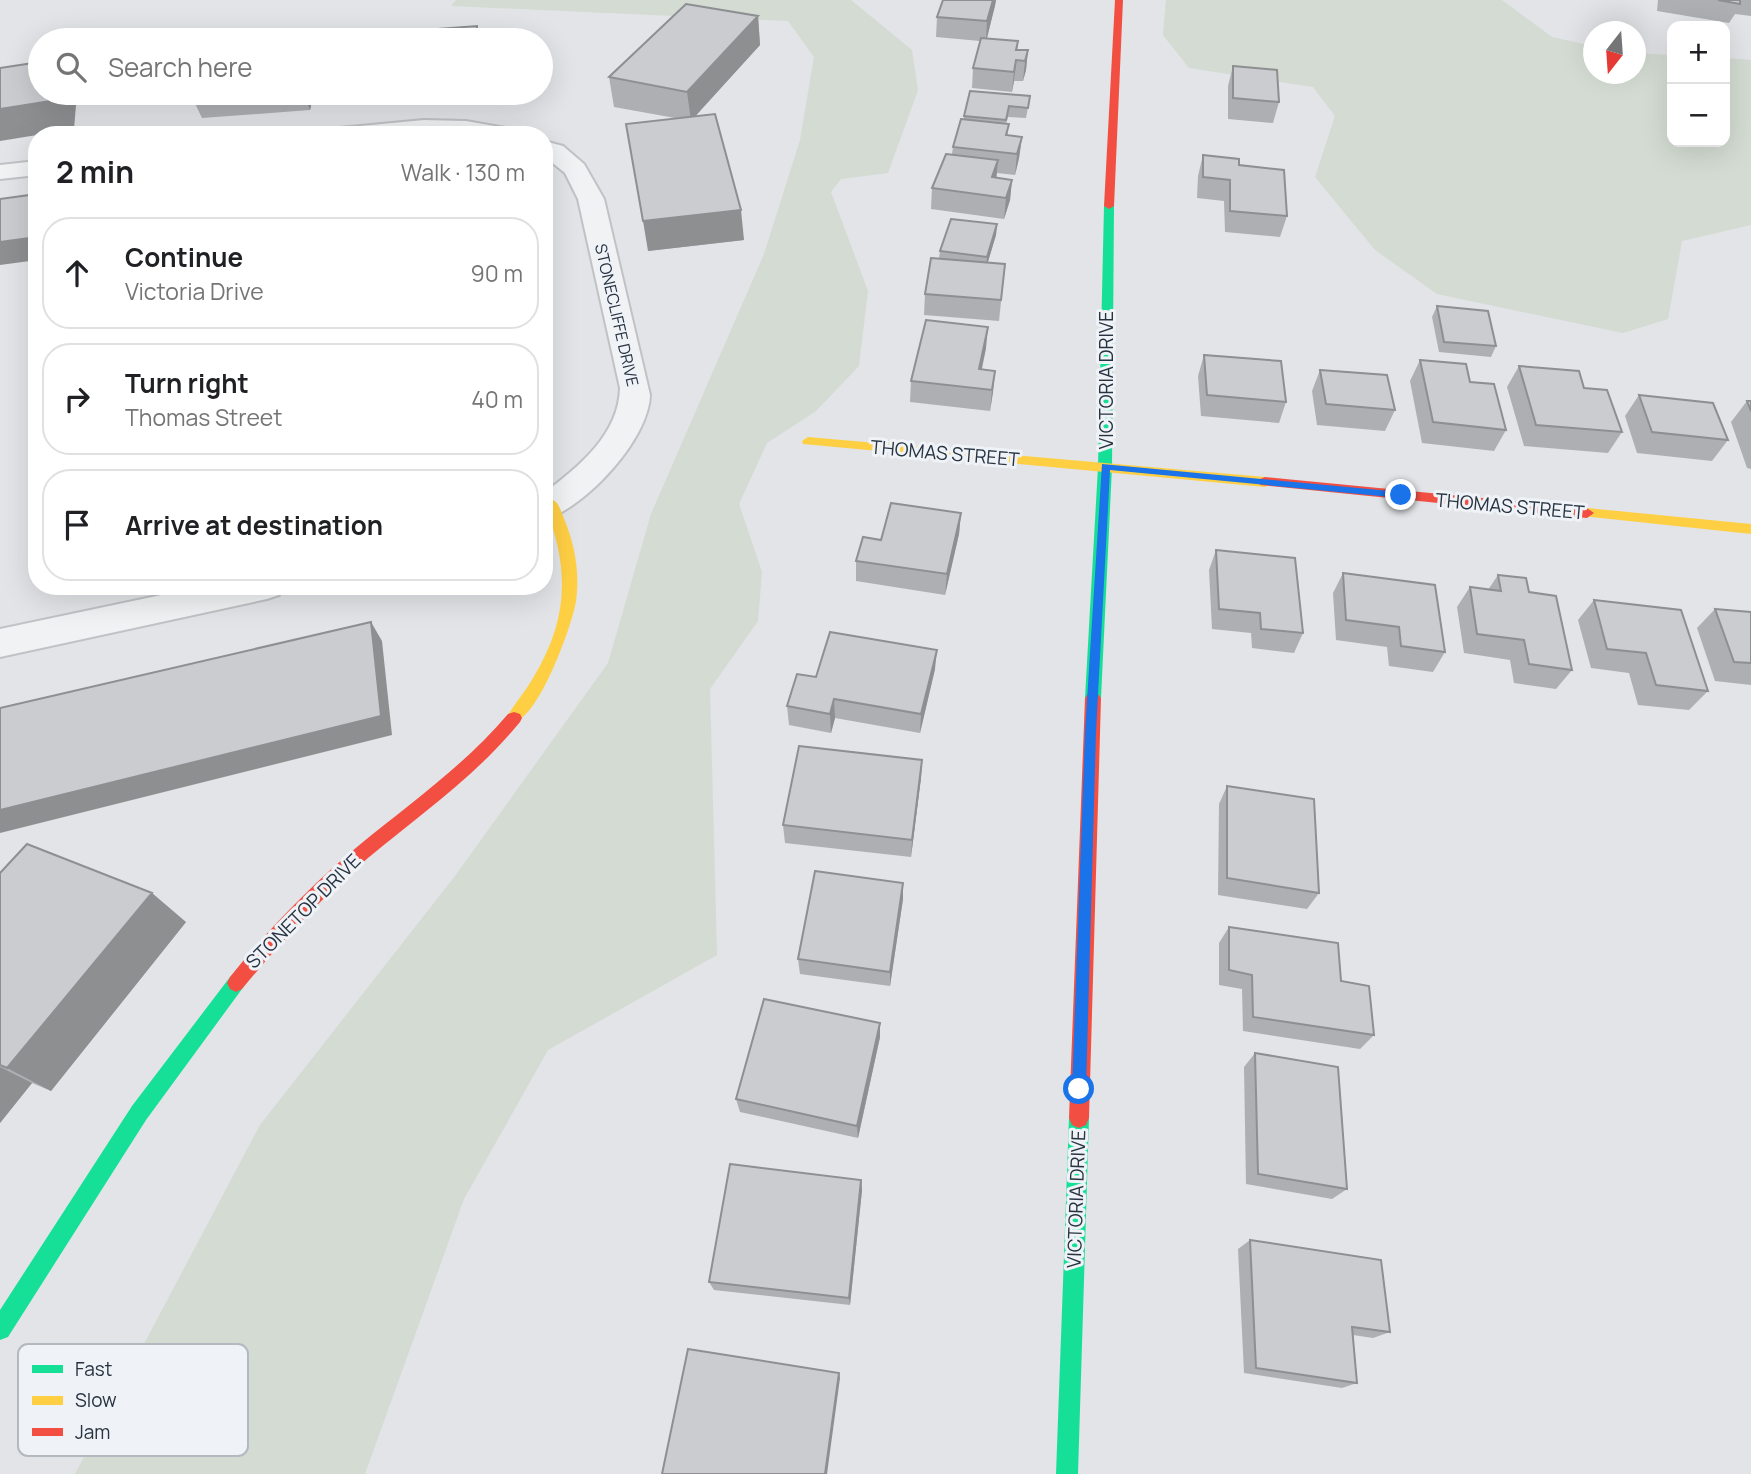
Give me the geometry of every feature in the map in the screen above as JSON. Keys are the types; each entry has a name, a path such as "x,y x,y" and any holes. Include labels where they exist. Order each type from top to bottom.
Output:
{"street":[{"name":"VICTORIA DRIVE","path":"1067,1474 1091,732 1105,467 1105,261 1119,0"},
{"path":"417,126 452,126"},
{"name":"STONECLIFFE DRIVE","path":"553,151 575,169 591,199 635,388 633,413 617,442 553,502"},
{"path":"0,172 28,170"},
{"name":"THOMAS STREET","path":"808,441 1751,529"},
{"name":"STONETOP DRIVE","path":"0,1329 107,1159 183,1050 241,975 299,910 351,860 459,776 507,729 534,690 554,652 568,611 570,576 567,545 553,516"},
{"path":"0,643 225,595"}],"shaded area":[{"path":"456,0 851,0 912,50 918,90 888,173 841,179 831,192 868,291 859,366 816,411 767,443 739,504 762,572 758,621 710,689 717,955 548,1050 464,1199 365,1474 75,1474 85,1456 248,1456 248,1344 144,1344 260,1125 455,876 608,663 651,514 764,254 800,140 814,57 788,21 451,6"},
{"path":"1166,0 1502,0 1552,37 1583,44 1583,84 1646,84 1646,54 1667,55 1667,147 1730,147 1730,58 1751,60 1751,225 1682,241 1668,319 1623,333 1437,294 1375,250 1315,177 1335,116 1313,87 1189,68 1163,35"}],"building":[{"path":"943,0 993,0 987,21 937,17"},
{"path":"1718,0 1740,0 1740,4"},
{"path":"686,4 758,16 687,92 609,77"},
{"path":"981,38 1018,41 1016,50 1028,50 1025,61 1016,60 1014,72 973,68"},
{"path":"28,64 28,105 0,109 0,68"},
{"path":"1233,66 1277,70 1279,102 1233,98"},
{"path":"970,91 1030,96 1028,108 1009,106 1006,120 964,116"},
{"path":"715,114 741,210 643,221 626,124"},
{"path":"961,119 1009,124 1006,135 1022,137 1017,154 953,147"},
{"path":"946,154 998,160 992,177 1012,180 1006,198 932,188"},
{"path":"1203,155 1239,159 1239,165 1284,170 1287,216 1230,211 1230,180 1203,177"},
{"path":"28,195 28,238 0,242 0,199"},
{"path":"951,219 997,224 987,257 940,251"},
{"path":"931,258 1005,264 1001,300 925,294"},
{"path":"1437,306 1488,311 1496,346 1444,342"},
{"path":"926,320 988,327 979,369 995,371 992,390 911,381"},
{"path":"1204,355 1281,361 1286,402 1207,395"},
{"path":"1420,360 1466,364 1470,382 1494,384 1506,430 1433,422"},
{"path":"1519,366 1579,371 1584,388 1607,390 1622,432 1536,425"},
{"path":"1320,370 1387,375 1395,410 1326,404"},
{"path":"1639,395 1713,403 1728,440 1652,432"},
{"path":"891,503 961,513 947,574 856,561 863,537 881,540"},
{"path":"1216,550 1295,558 1303,633 1261,629 1260,613 1219,609"},
{"path":"1343,573 1435,585 1445,652 1401,646 1399,627 1346,620"},
{"path":"1498,575 1526,578 1529,592 1556,596 1572,670 1529,664 1524,640 1477,634 1470,587 1501,591"},
{"path":"1594,600 1681,610 1708,691 1656,685 1646,653 1607,649"},
{"path":"1715,609 1751,612 1751,663 1734,662"},
{"path":"371,622 381,716 0,810 0,708"},
{"path":"830,632 937,650 921,714 834,699 830,714 787,706 797,674 816,677"},
{"path":"799,746 922,760 912,840 783,825"},
{"path":"1227,786 1314,799 1319,893 1227,878"},
{"path":"27,844 152,893 7,1068 0,1065 0,873"},
{"path":"815,871 903,883 890,972 798,959"},
{"path":"1229,927 1338,943 1341,981 1369,986 1374,1035 1253,1017 1252,975 1229,970"},
{"path":"764,999 880,1023 857,1126 736,1099"},
{"path":"1255,1053 1338,1067 1347,1189 1258,1174"},
{"path":"730,1164 861,1180 849,1298 709,1282"},
{"path":"1250,1240 1381,1260 1390,1332 1352,1327 1357,1383 1256,1368"},
{"path":"688,1349 839,1373 825,1474 662,1474"}],"traffic: fast":[{"path":"1093,698 1105,467 1109,206"},
{"path":"0,1329 139,1113 236,983"},
{"path":"1067,1474 1079,1118"}],"traffic: slow":[{"path":"808,441 1265,482"},
{"path":"514,718 550,662 559,642 570,599 568,555 553,509"},
{"path":"1587,513 1751,529"}],"traffic: jam":[{"path":"1109,206 1119,0"},
{"path":"1265,482 1587,513"},
{"path":"1079,1118 1093,698"},
{"path":"236,983 328,883 462,773 498,738 514,718"}],"route":[{"path":"1079,1089 1091,732 1105,467 1401,495"}]}
